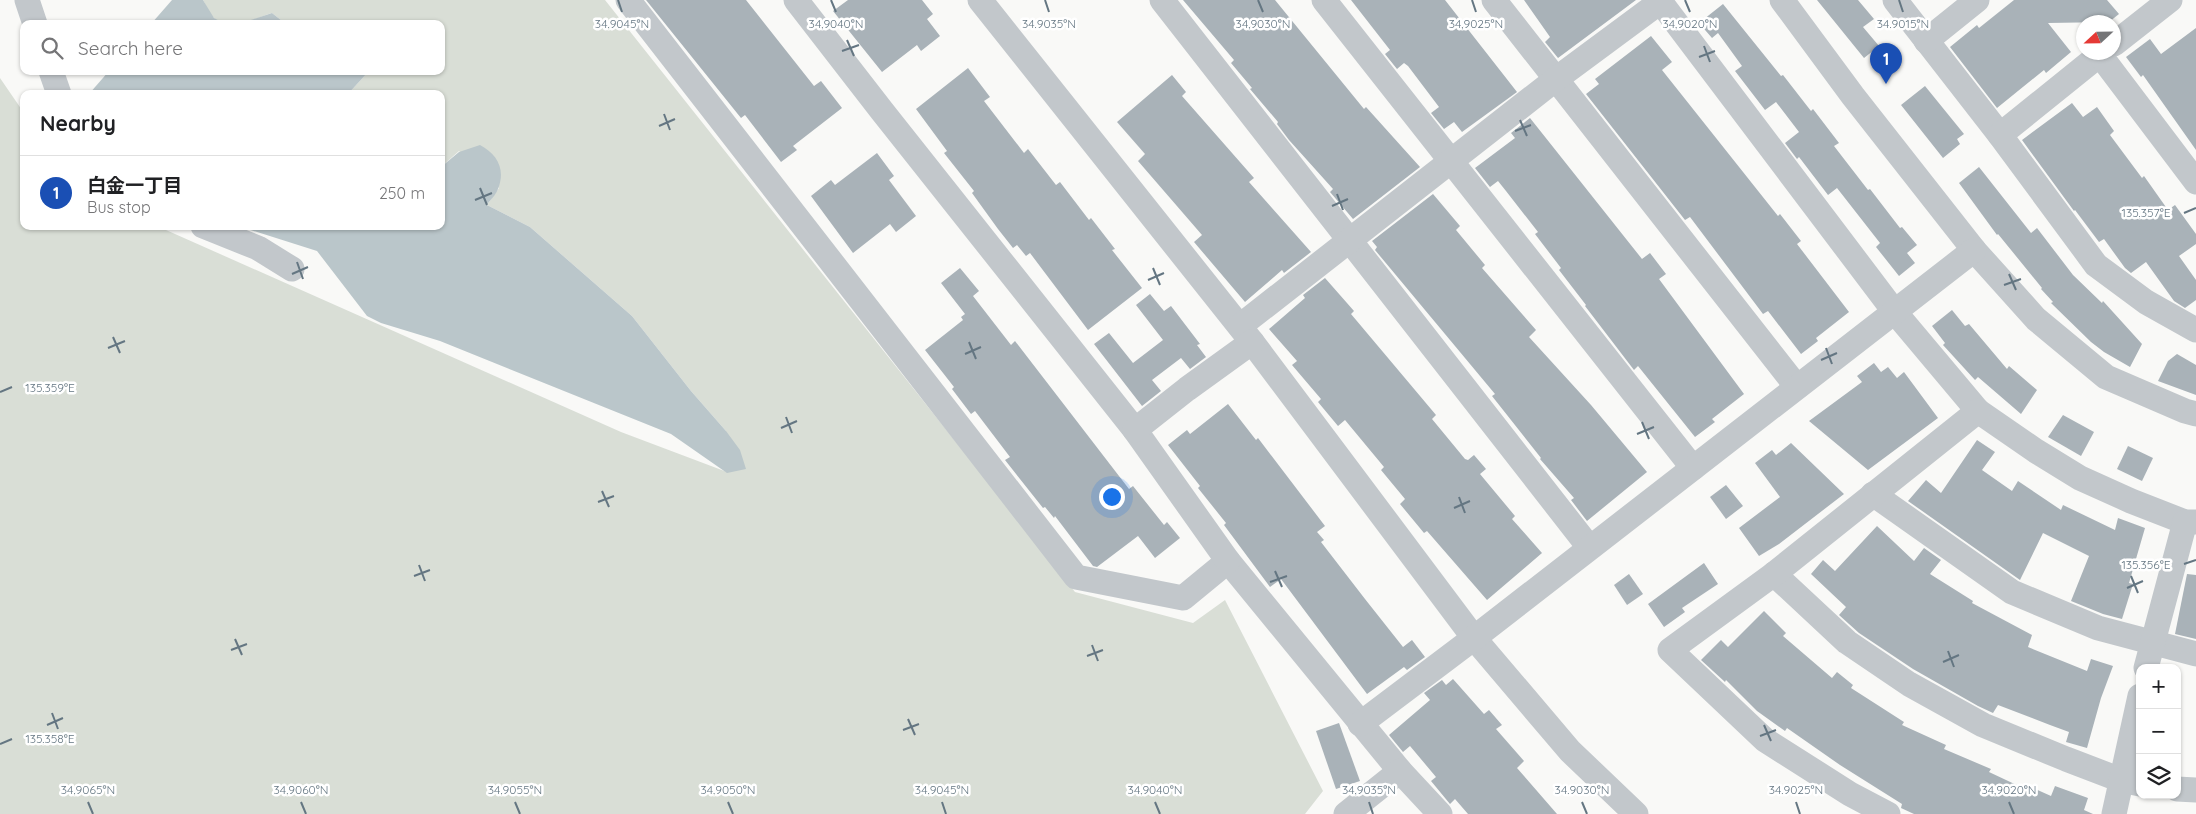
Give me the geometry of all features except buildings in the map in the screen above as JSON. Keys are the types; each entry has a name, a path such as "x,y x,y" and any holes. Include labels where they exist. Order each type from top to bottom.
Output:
{"street":[{"path":"27,0 34,20"},
{"path":"628,0 1076,577 1183,598 1228,561"},
{"path":"796,0 894,127 1135,430 1228,561 1360,724 1440,814"},
{"path":"980,0 1246,334 1474,638 1570,751 1636,814"},
{"path":"1162,0 1589,547"},
{"path":"1324,0 1693,468"},
{"path":"1494,0 1797,387"},
{"path":"1782,0 1853,96 1974,250 2036,319 2106,377 2196,414"},
{"path":"1895,0 2000,135 2096,264 2146,302 2196,330"},
{"path":"1926,41 1977,0"},
{"path":"2121,38 2170,0"},
{"path":"1135,430 1187,389 1350,240 1659,1 1894,311 1978,411 2036,451 2080,478 2131,501 2191,522 2151,643 2147,664"},
{"path":"2000,135 2094,60"},
{"path":"2113,60 2196,182"},
{"path":"52,75 58,90"},
{"path":"213,230 258,248 292,269"},
{"path":"1360,724 1474,638 1974,250"},
{"path":"1888,814 1850,794 1765,740 1670,650 1774,574 1978,411"},
{"path":"1873,494 2012,592 2098,628 2196,654"},
{"path":"1774,574 1847,642 1909,684 1983,725 2130,782"},
{"path":"2114,814 2130,782 2138,709"},
{"path":"1346,814 1400,771"},
{"path":"2181,789 2196,790"}],"shaded area":[{"path":"172,0 203,0 214,18 218,20 154,20"},
{"path":"203,0 605,0 1075,592 1193,623 1225,600 1323,791 1305,814 0,814 0,78 20,107 20,230 166,230 621,432 727,472 726,431 691,391 632,316 530,227 487,205 499,188 459,151 445,163 445,90 352,90 365,75 445,75 445,20 281,20 272,13 251,20 217,20"},
{"path":"272,13 281,20 251,20"},
{"path":"106,75 365,75 352,90 92,90"},
{"path":"480,145 491,153 498,163 501,175 498,189 487,205 530,227 632,316 691,391 726,431 740,450 746,469 727,473 671,434 440,341 381,323 367,316 317,251 251,230 445,230 445,164 459,152"}],"place":[{"name":"白金一丁目","path":"1886,84"}]}
